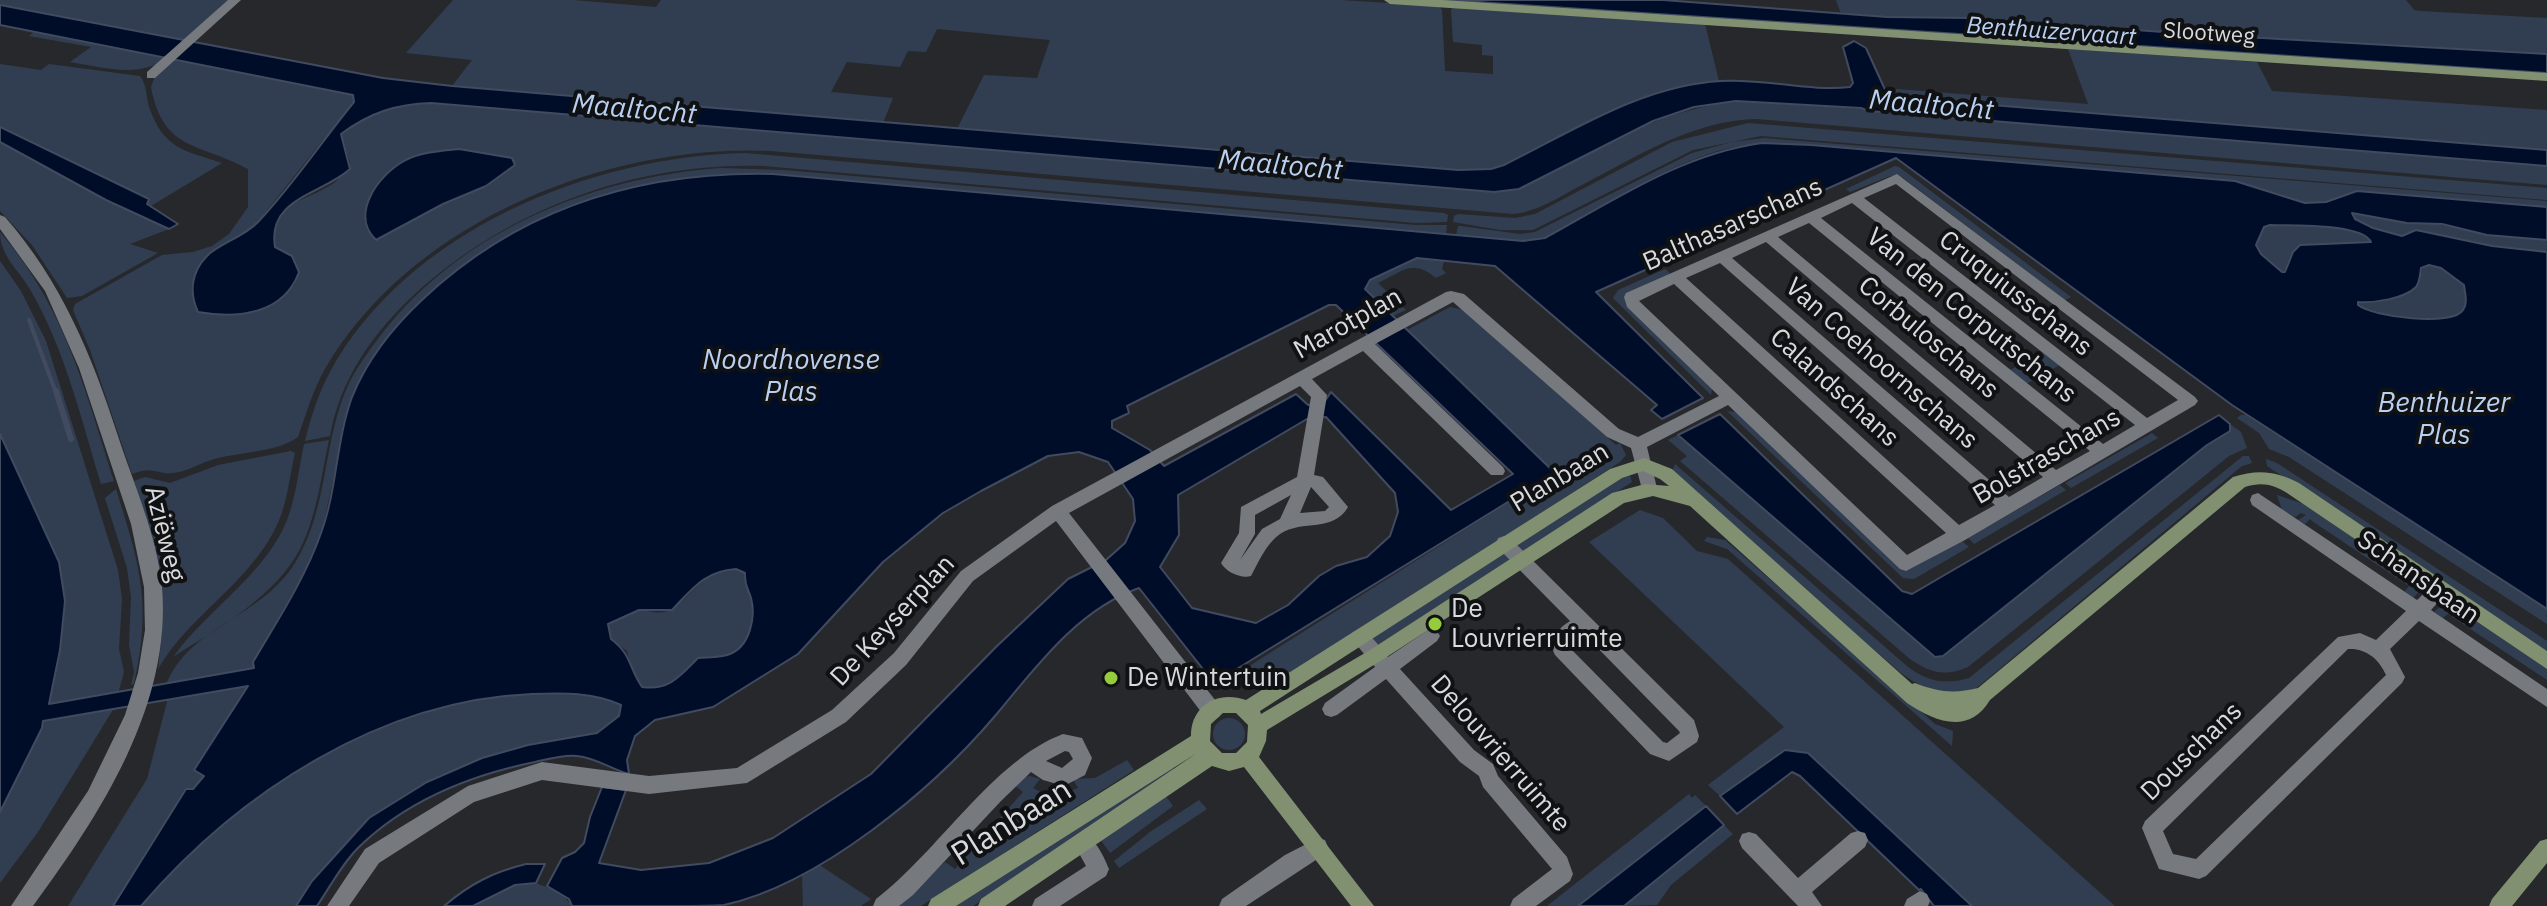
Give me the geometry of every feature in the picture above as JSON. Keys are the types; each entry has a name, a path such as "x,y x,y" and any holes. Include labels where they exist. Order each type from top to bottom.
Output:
{"street":[{"path":"151,75 235,0"},
{"name":"Slootweg","path":"1390,0 2547,77"},
{"name":"Bolstraschans","path":"1730,397 1906,564 2190,401 1897,178 1853,197"},
{"name":"Balthasarschans","path":"1730,397 1632,303 1631,297 1853,197"},
{"name":"Cruquiusschans","path":"1853,197 2148,427"},
{"name":"Van den Corputschans","path":"1811,217 2102,452"},
{"name":"Aziëweg","path":"0,220 36,263 62,307 82,353 148,559 153,588 152,635 146,675 131,719 90,809 21,906"},
{"name":"Corbuloschans","path":"1768,236 2056,479"},
{"name":"Van Coehoornschans","path":"1722,257 2008,506"},
{"name":"Calandschans","path":"1676,277 1959,535"},
{"name":"Marotplan","path":"1058,511 1112,480 1306,382 1367,343 1451,296 1459,298 1613,433 1638,444"},
{"path":"1367,343 1497,471"},
{"path":"1288,520 1300,502 1319,395 1306,382"},
{"path":"1705,510 1676,495 1649,488 1638,444 1730,397"},
{"name":"Planbaan","path":"1246,710 1625,467 1644,464 1660,469 1705,510"},
{"path":"1305,480 1317,482 1340,507 1329,517 1288,520 1254,536 1247,512 1305,480"},
{"name":"Schansbaan","path":"1705,510 1913,697 1936,712 1961,716 1980,704 1984,694 2233,488 2257,486 2296,492 2547,659"},
{"name":"Planbaan","path":"1259,725 1382,662 1521,561 1618,498 1649,488"},
{"name":"Schansbaan","path":"2258,500 2547,699"},
{"path":"1058,511 1212,711"},
{"name":"De Keyserplan","path":"337,906 372,856 468,795 498,785 542,771 649,785 740,777 839,716 900,659 967,576 1058,511"},
{"path":"1504,543 1687,726 1690,736 1669,752 1657,748 1561,650 1565,633 1582,623"},
{"path":"2378,649 2441,589"},
{"name":"Delouvrierruimte","path":"1331,709 1382,662 1431,636"},
{"name":"Delouvrierruimte","path":"1359,637 1467,756 1486,770 1490,781 1560,864 1563,874 1520,906"},
{"name":"Douschans","path":"2360,641 2378,649 2391,661 2396,677 2199,869 2166,862 2152,828 2344,642 2360,641"},
{"path":"1229,706 1246,710 1259,725 1257,745 1247,756 1225,761 1205,749 1202,721 1212,711 1229,706"},
{"name":"Planbaan","path":"988,906 1084,844 1205,749"},
{"name":"Planbaan","path":"938,906 1205,749"},
{"path":"1247,756 1364,906"},
{"path":"883,906 918,878 1020,770 1032,762"},
{"path":"1749,841 1805,899 1858,840"},
{"name":"Planbaan","path":"1042,906 1099,869 1084,844"},
{"path":"1229,906 1318,847"},
{"path":"2499,906 2547,848"}],"shaded area":[{"path":"0,0 232,0 188,41 0,5"},
{"path":"453,0 573,0 656,7 661,0 1340,0 1439,6 1442,10 1445,71 1493,74 1493,56 1482,55 1482,45 1453,42 1451,9 1455,7 1705,24 1719,81 1675,88 1635,100 1504,165 1492,169 1458,170 957,129 984,75 1037,78 1050,40 937,29 926,52 908,51 900,67 847,62 831,92 893,98 883,123 452,86 472,60 406,53"},
{"path":"1836,0 2406,0 2414,10 2420,11 2547,18 2547,54 1841,14"},
{"path":"35,31 167,58 132,70 70,62 91,47 29,36"},
{"path":"2068,49 2257,62 2272,91 2547,110 2547,150 1893,97 1884,88 2088,104"},
{"path":"172,59 353,95 354,101 256,224 207,255 194,278 294,286 299,271 292,256 275,247 277,220 291,205 323,190 341,176 350,162 340,134 383,111 431,103 1494,192 1519,189 1607,143 1666,118 1728,103 1762,101 2547,166 2547,185 1757,119 1733,121 1688,133 1644,152 1548,203 1513,214 771,151 708,152 644,161 580,178 518,202 460,233 407,272 362,317 325,369 298,437 278,447 219,458 186,470 168,473 145,470 132,474 90,350 73,310 75,304 162,255 193,252 212,246 229,234 248,207 248,169 186,143 165,124 151,87 156,73"},
{"path":"0,64 41,70 49,64 140,76 155,121 168,140 186,151 222,163 151,206 146,204 149,199 0,127"},
{"path":"1748,123 2547,188 2547,200 1761,136 1693,150 1533,230 1500,230 1453,222 1458,214 1515,218 1535,214 1672,142"},
{"path":"1764,138 2547,201 2547,207 2357,191 2326,202 2305,203 2235,181 1770,144 1730,148 1684,163 1545,238 1523,241 1456,235 1458,226 1520,234 1535,232 1692,153 1732,142"},
{"path":"0,142 106,200 169,229 130,244 158,253 82,296 67,298 32,245 0,211"},
{"path":"745,153 1448,215 1447,222 1416,223 764,166 670,172 578,196 493,236 454,262 401,307 373,340 342,395 330,436 305,441 326,380 364,322 406,279 455,242 509,211 566,186 626,169 686,157"},
{"path":"1895,166 2071,297 2065,300 1902,177 1890,176 1850,192 1846,189"},
{"path":"721,168 784,170 1415,225 1447,225 1446,234 773,174 497,241 442,281 414,308 393,331 360,381 347,415 322,531 310,562 253,662 254,668 166,685 191,648 263,597 295,563 313,523 337,416 347,388 371,349 407,305 444,271 485,242 528,218 623,184"},
{"path":"2352,213 2387,220 2428,222 2487,235 2547,240 2547,252 2492,246 2416,230 2402,236 2373,228 2355,218"},
{"path":"2263,227 2355,231 2371,242 2282,272 2261,254 2256,245"},
{"path":"0,232 23,261 57,320 82,381 114,481 101,484 53,337 31,291 7,256"},
{"path":"1417,258 1444,261 1442,269 1446,273 1436,278 1420,269 1407,268 1378,283 1406,310 1393,316 1365,289 1370,280"},
{"path":"0,261 21,291 46,341 118,570 122,599 119,649 124,672 118,694 48,704 60,650 28,495 0,434"},
{"path":"2429,265 2441,268 2464,285 2465,304 2456,315 2412,318 2379,313 2358,305 2358,302 2364,303"},
{"path":"1665,269 1670,273 1665,277 1628,294 1712,389 1711,395 1613,298 1618,290"},
{"path":"1450,307 1464,310 1616,445 1620,443 1626,455 1620,462 1272,686 1266,680 1227,680 1555,473 1407,330"},
{"path":"2044,352 2060,365 2026,384 2010,370"},
{"path":"1727,411 1736,412 1909,568 1962,541 1969,547 1914,579 1903,578"},
{"path":"2246,415 2547,609 2547,624 2289,457 2269,449 2259,433 2237,418"},
{"path":"2230,424 2241,432 2247,448 2229,456 1968,667 1945,673 1924,668 1910,659 1680,461 1687,456 1668,440 1678,435 1935,657 1943,656 2207,445 2230,431"},
{"path":"2152,433 2158,438 2071,488 2065,483"},
{"path":"329,440 311,523 289,566 261,597 173,657 199,626 243,583 280,535 293,502 304,444"},
{"path":"291,451 295,453 287,493 274,531 248,568 185,633 158,669 162,616 160,573 134,481 145,477 170,483 218,465"},
{"path":"2243,456 2249,456 2252,463 2242,466 1973,691 1962,692 1928,688 1901,673 1671,475 1675,464 1908,667 1930,679 1952,681 1969,678"},
{"path":"2266,459 2277,463 2547,641 2547,651 2267,466"},
{"path":"1620,475 1630,475 1632,482 1520,553 1515,542"},
{"path":"2060,485 2066,490 1974,544 1968,538"},
{"path":"116,489 137,563 143,607 139,656 134,684 131,685 134,672 129,645 131,597 127,568 105,498"},
{"path":"2277,495 2304,504 2425,586 2413,598 2404,592 2409,586 2310,519 2305,524 2298,520 2306,515 2301,513 2295,517 2282,510"},
{"path":"1640,510 1663,518 1697,551 1728,559 2115,906 1972,906 1807,753 1785,750 1720,796 1708,785 1784,727 1589,542"},
{"path":"1707,537 1725,540 1935,724 1953,731 1952,746 1727,549 1704,541"},
{"path":"1504,554 1510,560 1376,646 1370,640 1371,633"},
{"path":"736,569 745,573 752,606 750,630 742,645 727,655 698,658 667,684 642,687 632,672 627,651 611,639 608,625 633,612 668,611 707,578"},
{"path":"2447,600 2547,667 2547,680 2448,614 2443,618 2434,612"},
{"path":"249,686 194,769 204,776 193,790 185,790 113,906 68,906 147,779 168,698"},
{"path":"562,693 603,697 621,704 619,716 597,733 528,745 482,758 427,782 369,818 312,881 296,906 141,906 176,868 254,800 343,746 390,725 439,709 498,695"},
{"path":"114,708 38,832 0,883 0,812 42,729 43,721"},
{"path":"1229,718 1240,723 1245,734 1240,745 1229,750 1218,745 1213,734 1218,723"},
{"path":"1127,760 1134,770 921,906 895,906 945,862 955,869 1023,792 1014,785 1020,778 1030,776 1040,779 1033,788 1060,794 1078,788 1073,779 1095,778"},
{"path":"1171,765 1176,773 1164,783 973,906 947,906"},
{"path":"1689,794 1692,798 1695,795 1706,806 1578,906 1547,906"},
{"path":"1166,796 1173,806 1110,853 1100,839"},
{"path":"1199,800 1207,809 1119,868 1114,861 1150,832"},
{"path":"1724,825 1733,834 1671,885 1657,905 1624,906"},
{"path":"818,864 871,899 861,906 803,906 802,874"},
{"path":"536,883 561,893 572,906 473,906 515,885"}],"water":[{"name":"Benthuizervaart","path":"1447,0 1663,0 1887,17 1969,18 2547,54 2547,73"},
{"name":"Maaltocht","path":"0,5 383,78 452,86 1458,170 1491,169 1504,165 1636,100 1692,84 1753,81 1819,88 1850,87 1853,83 1843,47 1854,41 1866,48 1887,94 1893,97 2547,150 2547,166 1861,108 1736,101 1694,107 1653,121 1519,189 1494,192 431,103 373,115 341,134 350,169 299,199 279,218 275,247 292,256 299,272 292,286 283,297 258,310 229,315 213,314 198,312 193,297 193,283 202,262 212,252 246,232 271,208 354,102 353,95 0,25"},
{"path":"0,127 149,199 147,204 178,224 169,229 106,200 0,142"},
{"name":"Noordhovense Plas","path":"1762,143 1811,145 2235,181 2305,203 2326,202 2357,191 2547,207 2547,240 2487,235 2442,224 2407,223 2352,213 2355,219 2373,228 2402,236 2416,230 2492,246 2547,252 2547,609 2232,405 1896,158 1596,292 1703,398 1662,419 1651,410 1657,405 1495,266 1417,258 1370,280 1365,289 1555,473 1214,683 1139,588 1117,598 1096,610 1059,642 969,744 907,802 836,855 761,894 724,905 572,906 569,899 547,886 562,858 584,843 602,787 626,790 599,863 641,870 709,863 773,838 871,774 1068,579 1106,560 1125,543 1135,521 1133,499 1108,462 1079,452 1048,456 943,513 883,562 798,654 713,707 655,720 635,736 627,760 629,774 584,757 562,756 487,774 420,803 399,815 354,852 317,906 296,906 312,881 369,818 427,782 482,758 528,745 597,733 619,716 621,705 600,698 566,694 476,700 420,714 367,734 316,760 267,791 179,865 141,906 113,906 186,789 193,789 204,776 194,770 248,686 43,721 0,812 0,434 59,562 65,601 60,650 49,704 254,668 253,662 314,550 326,517 352,397 382,344 412,309 461,267 500,240 542,218 585,201 676,179 773,174 1523,241 1545,238 1650,180 1704,157","holes":["2293,225 2340,229 2354,231 2371,242 2300,245 2293,252 2285,272 2282,272 2261,254 2256,245 2264,227","2429,265 2441,268 2464,285 2466,301 2463,310 2456,315 2429,319 2379,313 2358,305 2358,302 2388,299 2411,291 2418,283 2421,268","1329,305 1336,305 1513,474 1451,510 1331,392 1325,401 1308,405 1296,394 1164,466 1150,450 1112,428 1112,421 1129,413 1127,406","1326,417 1395,493 1398,512 1390,536 1367,557 1336,566 1319,576 1288,605 1256,623 1192,608 1160,567 1179,535 1178,495 1307,419","736,569 745,573 753,614 747,638 737,650 726,655 698,658 667,684 642,687 626,656 611,639 608,624 639,610 672,610 700,582 716,573"]},
{"path":"459,149 512,158 515,165 486,186 443,204 376,240 369,230 366,208 376,186 385,176 410,158"},
{"path":"1720,414 1902,591 1912,594 2219,415 2230,424 2230,431 2207,445 1943,656 1935,657 1678,435"},
{"path":"1785,750 1808,753 1972,906 1934,906 1921,889 1800,776 1792,772 1737,814 1720,796"},
{"path":"1706,806 1724,825 1624,906 1578,906"},
{"path":"526,864 545,864 536,883 515,885 473,906 444,906 482,880"}],"waterway":[{"path":"29,320 56,393"},
{"path":"56,391 71,439"}],"place":[{"name":"De Louvrierruimte","path":"1435,624"},
{"name":"De Wintertuin","path":"1111,678"}],"water label":[{"name":"Benthuizer Plas","path":"2444,420"}]}
